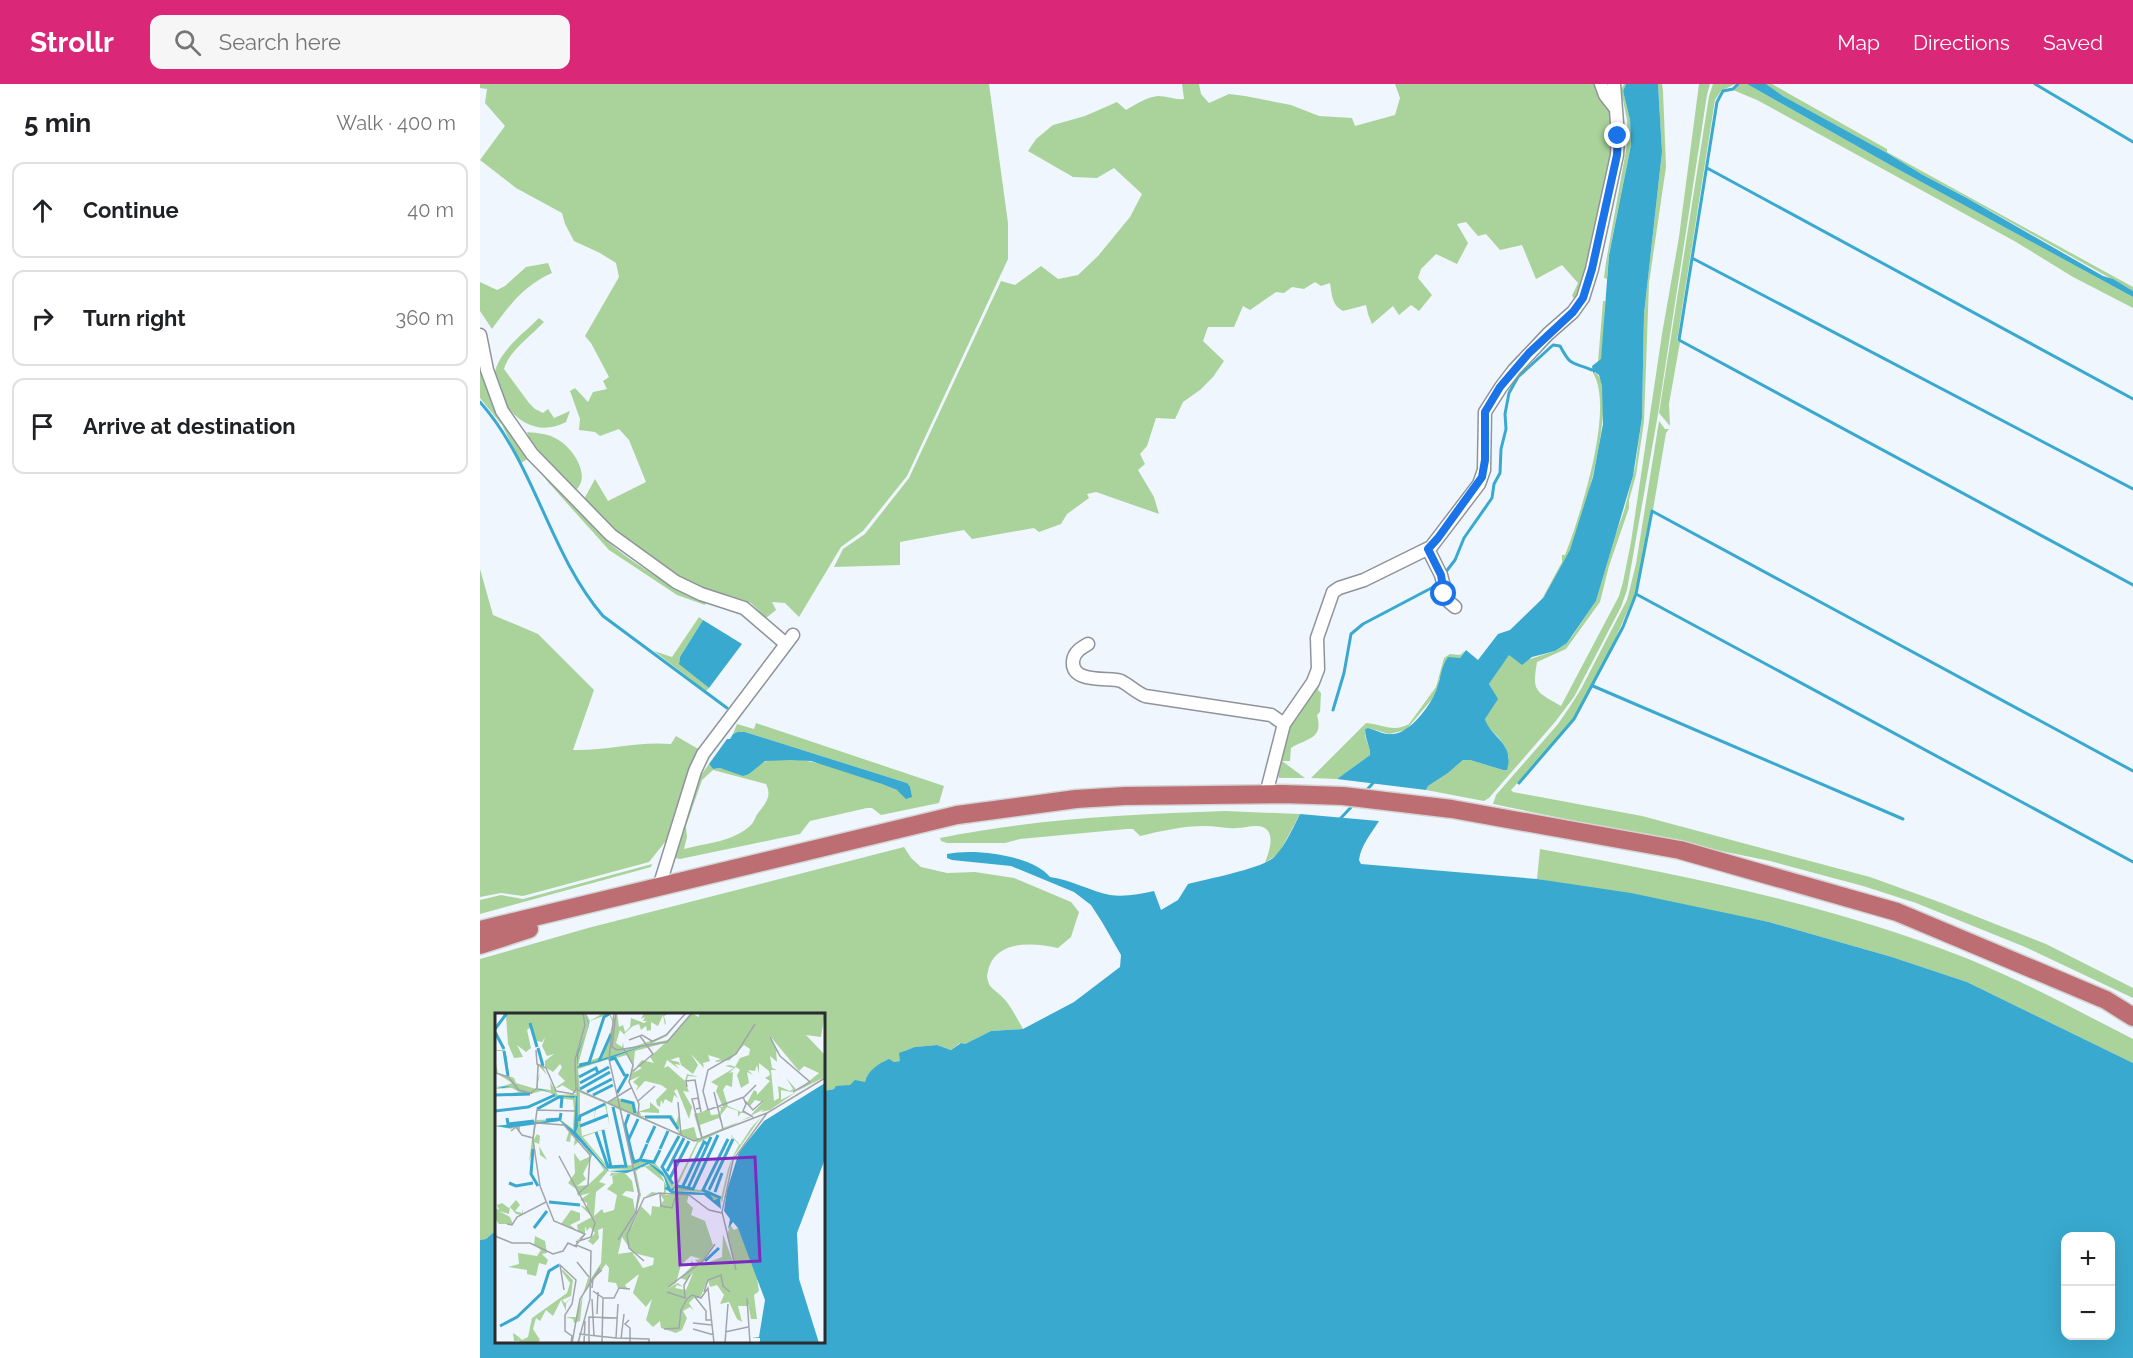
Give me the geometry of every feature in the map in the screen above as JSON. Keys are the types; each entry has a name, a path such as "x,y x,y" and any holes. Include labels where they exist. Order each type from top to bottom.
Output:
{"highway":[{"path":"480,930 957,815 1076,799 1188,794 1274,794 1398,801 1501,817 1680,850 1897,912 2106,1000 2133,1017"},
{"path":"480,945 630,894"}],"street":[{"path":"1600,84 1617,110"},
{"path":"1274,794 1284,724 1313,682 1318,669 1317,638 1333,592 1364,580 1428,549 1438,538 1482,477 1485,460 1485,412 1500,387 1529,353 1573,312 1583,298 1592,269 1617,155 1617,110 1614,84"},
{"path":"480,335 487,370 502,411 532,454 611,535 676,582 702,594 744,608 790,640 703,754 695,771 659,887"},
{"path":"1428,549 1441,575 1448,601 1455,607"},
{"path":"1088,644 1076,653 1073,660 1073,667 1078,673 1088,677 1120,681 1145,696 1271,715 1284,724"}],"green space":[{"path":"480,84 989,84 1008,223 1008,259 907,476 863,531 841,547 799,617 785,603 772,602 776,610 766,618 751,603 688,583 631,546 583,501 595,479 608,501 646,482 629,440 619,429 600,436 595,432 579,430 580,419 570,391 575,388 588,402 593,392 607,389 603,381 609,377 585,336 619,277 616,263 574,241 562,213 516,188 480,160 505,126 485,103 487,89 480,88"},
{"path":"1182,84 1199,84 1201,94 1209,103 1229,94 1245,96 1291,105 1319,116 1352,118 1355,126 1395,115 1400,98 1395,84 1598,84 1615,110 1616,136 1578,302 1572,296 1578,283 1562,265 1536,279 1522,245 1500,250 1486,234 1478,236 1466,222 1457,224 1468,243 1457,264 1436,254 1421,269 1418,278 1432,295 1419,311 1411,305 1399,315 1393,306 1372,324 1366,305 1343,311 1335,303 1330,283 1321,286 1315,282 1304,289 1292,287 1284,293 1276,292 1250,310 1243,306 1234,327 1208,327 1203,341 1224,361 1200,390 1183,402 1175,419 1156,418 1147,446 1140,454 1145,464 1138,470 1154,497 1159,514 1096,492 1087,494 1089,498 1067,514 1061,524 1039,532 1034,528 972,539 964,530 900,542 900,565 834,567 843,549 865,534 909,478 1001,281 1015,285 1041,266 1058,279 1078,275 1098,256 1130,217 1142,194 1114,168 1097,178 1073,177 1028,151 1036,139 1053,125 1085,116 1117,102 1126,110 1154,97 1184,99"},
{"path":"1626,84 1623,91 1630,120 1631,145 1609,254 1607,279 1604,278 1606,262 1628,139 1621,90"},
{"path":"1658,84 1662,84 1663,90 1666,167 1649,283 1644,422 1636,475 1629,508 1609,566 1600,602 1566,649 1537,662 1535,679 1537,690 1561,706 1619,596 1623,582 1679,237 1699,84 1710,84 1658,414 1627,590 1621,607 1574,697 1489,798 1484,801 1426,790 1428,786 1463,760 1503,770 1509,758 1505,747 1487,726 1485,719 1492,689 1489,684 1509,654 1527,660 1555,651 1567,643 1596,601 1635,468 1642,418 1644,314 1662,152"},
{"path":"1713,84 1735,84 1721,91 1715,100 1677,341 1680,342 1669,404 1670,426 1659,413 1709,96"},
{"path":"1740,84 1747,84 2133,297 2133,308 2073,277 2016,242 1757,100 1733,90"},
{"path":"1765,84 1772,84 1887,149 1887,152 2133,287 2133,291 1923,175"},
{"path":"548,263 552,273 525,290 492,329 480,311 480,282 497,290 505,286 526,267"},
{"path":"1603,301 1605,301 1604,333 1601,360 1598,362"},
{"path":"539,318 544,322 515,350 504,369 535,409 543,413 548,409 554,418 570,411 566,422 545,428 525,423 517,417 504,401 495,376 496,368 504,354 514,341"},
{"path":"480,359 529,458 521,463 502,425 480,398"},
{"path":"1595,372 1602,384 1603,406 1596,463 1573,545 1556,581 1542,599 1562,562 1562,555 1565,555 1593,463 1600,411 1599,389 1593,373"},
{"path":"1659,421 1665,429 1669,429 1666,433 1635,594 1609,653 1573,719 1511,790 1642,816 1870,877 2046,944 2133,988 2133,998 2025,947 1916,903 1863,886 1770,861 1493,804 1496,795 1558,724 1569,708 1627,600 1636,564"},
{"path":"527,432 553,437 571,450 579,464 582,478 576,490 531,443"},
{"path":"540,470 560,488 614,547 659,578 707,600 705,605 677,595 609,550 547,481"},
{"path":"480,569 493,615 538,634 594,690 573,750 671,744 676,736 700,750 669,837 649,862 523,896 501,893 480,897"},
{"path":"699,617 703,620 680,657 679,663 709,688 706,691 654,651 672,657"},
{"path":"1465,650 1439,679 1438,688 1432,699 1406,730 1389,734 1365,729 1370,755 1337,779 1311,778 1366,723 1393,728 1409,724 1436,687 1444,658 1450,654 1460,655"},
{"path":"1320,669 1323,675 1318,690 1321,693 1316,734 1291,748 1290,761 1282,761 1305,778 1279,778 1277,771 1288,725"},
{"path":"756,723 944,786 939,803 881,815 872,808 867,808 810,821 800,834 680,859 675,858 672,854 699,778 709,764 713,769 720,768 749,774 764,762 794,759 831,766 897,790 907,783 745,732 733,734 737,724 754,729","holes":["713,770 766,784 767,799 752,824 744,831 719,841 684,849 687,837 686,826 702,780"]},
{"path":"1225,811 1300,814 1279,853 1265,863 1270,847 1270,835 1265,828 1258,826 1189,827 1140,836 1133,829 1127,829 1020,839 1005,843 947,843 941,841 940,838 1011,826 1082,818"},
{"path":"904,847 921,867 947,873 975,872 1014,878 1071,902 1079,912 1071,937 1058,948 1029,944 1009,947 994,958 989,967 987,977 990,985 1012,1010 1023,1029 991,1031 965,1044 960,1043 951,1050 937,1045 916,1047 904,1051 900,1061 886,1060 870,1072 865,1082 825,1091 825,1013 495,1013 495,1234 480,1240 480,959 588,928"},
{"path":"1540,849 1648,869 1756,893 1914,939 2008,976 2133,1039 2133,1063 1967,982 1892,957 1769,922 1537,879"},
{"path":"652,864 651,867 480,914 480,900 501,895 523,899"}],"water":[{"path":"1626,84 1658,84 1662,152 1644,314 1642,418 1633,476 1596,601 1567,643 1555,651 1532,657 1522,665 1509,655 1489,684 1498,699 1485,719 1508,753 1507,770 1463,760 1428,786 1426,790 1337,779 1370,755 1365,729 1392,734 1399,733 1413,724 1434,695 1442,668 1448,657 1460,658 1466,650 1478,660 1498,634 1510,630 1544,597 1570,550 1593,477 1603,424 1602,386 1599,375 1593,373 1592,366 1601,359 1609,255 1631,145 1630,120 1623,91"},
{"path":"1747,84 1766,84 1783,96 1923,175 2103,276 2113,279 2133,291 2133,297 1892,166"},
{"path":"703,620 742,644 709,688 679,664 680,657"},
{"path":"738,732 745,732 907,783 912,797 906,799 897,790 882,784 811,761 765,761 743,776 720,768 713,769 709,764 727,739"},
{"path":"1300,814 1379,821 1362,849 1359,860 1361,864 1537,879 1631,893 1769,922 1892,957 1967,982 2133,1063 2133,1358 480,1358 480,1240 486,1239 494,1232 495,1343 825,1343 825,1091 834,1089 836,1086 850,1085 855,1080 865,1082 868,1074 878,1065 889,1059 894,1062 900,1061 899,1053 915,1047 937,1045 951,1050 961,1043 965,1044 991,1031 1023,1029 1074,1002 1120,967 1121,955 1102,922 1091,905 1074,892 1011,866 952,860 947,858 947,854 972,852 1017,858 1042,869 1050,877 1110,895 1154,891 1161,910 1178,900 1188,884 1245,870 1266,862 1277,854"}],"waterway":[{"path":"1738,84 1733,89 1723,91 1717,102 1679,340 2133,585"},
{"path":"2035,84 2133,142"},
{"path":"1707,168 2133,399"},
{"path":"1692,258 2133,489"},
{"path":"1445,573 1455,560 1464,538 1492,498 1494,484 1500,473 1509,393 1518,377 1553,345 1560,346 1573,363 1592,370"},
{"path":"480,402 499,426 515,453 569,565 584,591 603,616 727,708"},
{"path":"1519,783 1574,719 1623,627 1636,594 1652,511 2133,771"},
{"path":"1333,710 1344,673 1351,634 1363,624 1439,584"},
{"path":"1636,594 2133,862"},
{"path":"1593,686 1903,819"},
{"path":"1364,793 1374,782"},
{"path":"1340,819 1354,804"}],"route":[{"path":"1444,594 1441,575 1428,549 1479,484 1485,460 1485,412 1500,387 1529,353 1573,312 1583,298 1589,284 1605,201 1617,155 1618,136"}]}
